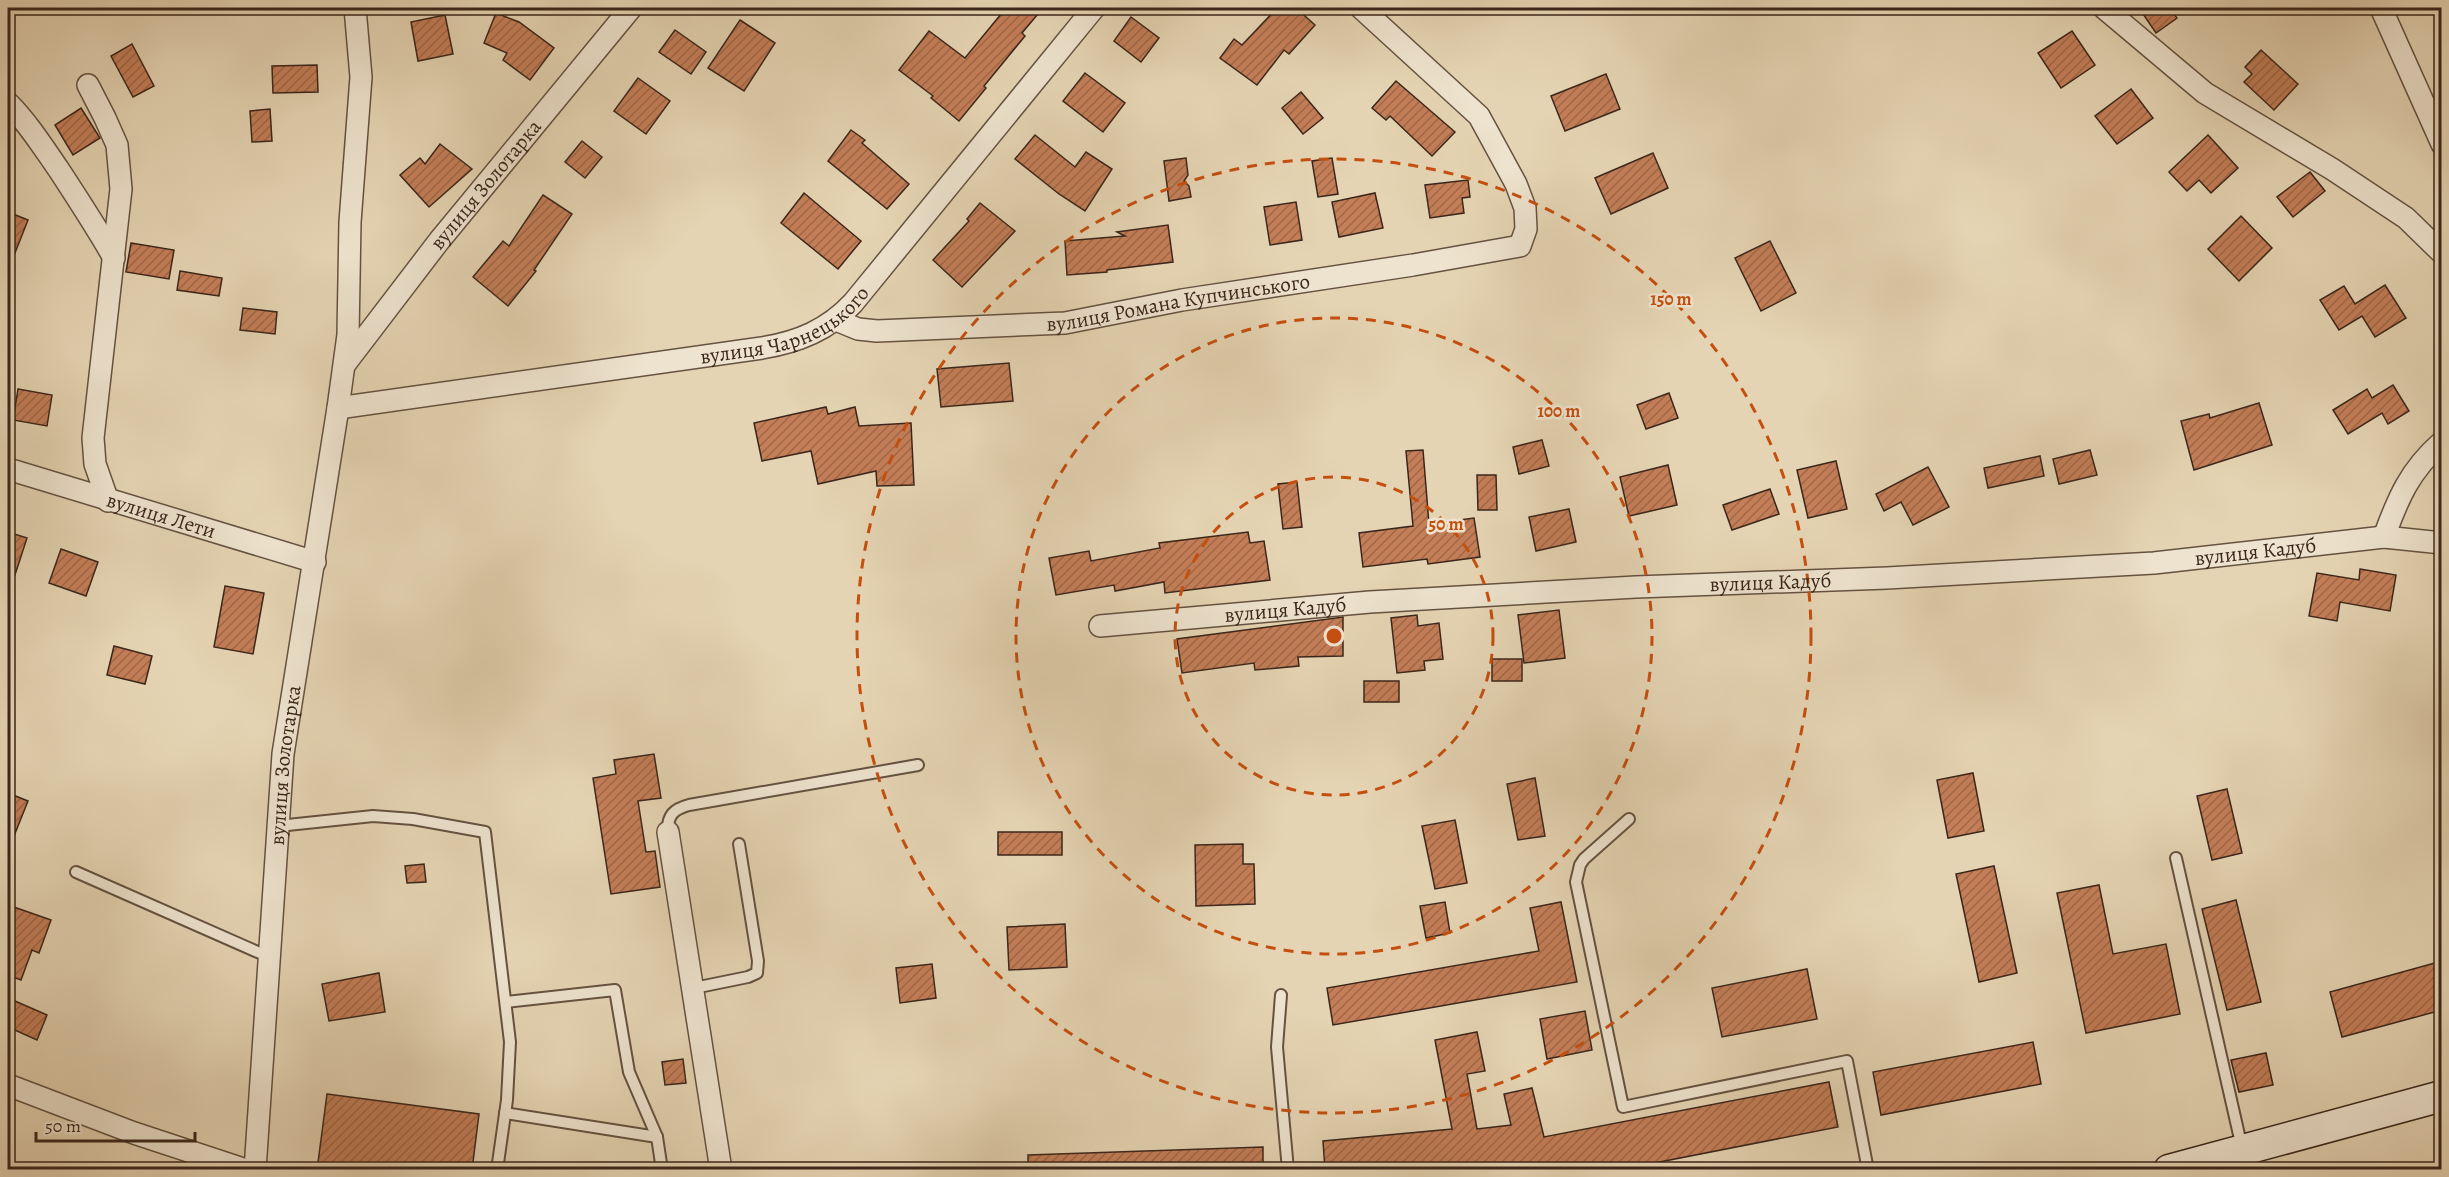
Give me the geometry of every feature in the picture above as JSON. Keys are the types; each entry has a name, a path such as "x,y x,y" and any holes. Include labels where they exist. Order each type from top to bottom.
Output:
{"main road":[{"path":"2169,1170 2442,1096"}],"street":[{"name":"вулиця Золотарка","path":"255,1170 284,746 345,364 350,309 350,222 361,77 355,8"},
{"name":"вулиця Золотарка","path":"345,364 454,223 631,8"},
{"name":"вулиця Чарнецького","path":"338,408 769,347 808,336 836,320 864,290 1094,8"},
{"name":"вулиця Романа Купчинського","path":"836,320 858,329 877,331 1065,323 1182,300 1413,265 1520,246 1526,229 1525,208 1516,184 1479,116 1361,8"},
{"path":"2104,8 2205,93 2332,169 2406,218 2442,253"},
{"path":"2381,8 2442,144"},
{"path":"87,86 113,133 119,153 121,189 92,450 108,501"},
{"path":"8,103 53,161 114,258"},
{"path":"2384,537 2394,508 2410,476 2427,454 2442,442"},
{"name":"вулиця Лети","path":"8,470 315,562"},
{"name":"вулиця Кадуб","path":"1100,626 1370,602 2154,563 2384,537 2442,543"},
{"path":"668,832 721,1170"},
{"path":"8,1085 125,1130 246,1170"}],"lane":[{"path":"668,832 669,818 672,813 689,805 918,765"},
{"path":"278,826 373,816 423,820 485,832 507,1002 510,1058 497,1170"},
{"path":"1629,819 1584,859 1580,865 1576,882 1623,1107 1847,1061 1868,1170"},
{"path":"694,988 748,977 757,973 758,961 739,844"},
{"path":"2176,858 2242,1151"},
{"path":"76,872 269,957"},
{"path":"507,1002 615,990 629,1072 657,1137 662,1170"},
{"path":"1281,995 1277,1047 1288,1170"},
{"path":"505,1113 657,1137"}],"building":[{"path":"1006,8 1043,8 1022,33 1025,36 959,121 931,98 933,96 899,70 929,31 965,58"},
{"path":"1277,8 1296,8 1315,25 1289,54 1284,50 1257,85 1220,58 1234,39 1242,45"},
{"path":"2139,8 2170,8 2177,18 2156,33"},
{"path":"496,13 519,22 554,48 530,80 503,60 507,53 484,43"},
{"path":"445,15 453,54 418,61 411,22"},
{"path":"1131,17 1159,38 1141,62 1114,41"},
{"path":"740,20 775,43 744,91 708,68"},
{"path":"675,30 706,52 691,74 659,52"},
{"path":"2072,31 2095,65 2061,88 2038,53"},
{"path":"132,44 154,86 133,97 111,56"},
{"path":"2261,50 2298,84 2274,110 2244,82 2252,74 2245,67"},
{"path":"317,65 318,92 273,93 272,66"},
{"path":"1085,73 1125,103 1103,132 1063,101"},
{"path":"1606,74 1620,109 1565,131 1551,96"},
{"path":"638,78 670,101 646,134 614,111"},
{"path":"1396,81 1455,132 1432,156 1390,116 1386,120 1372,108"},
{"path":"2131,89 2153,118 2117,144 2095,116"},
{"path":"1301,92 1323,118 1303,134 1282,108"},
{"path":"81,108 100,138 73,155 55,125"},
{"path":"270,109 272,141 252,142 250,111"},
{"path":"851,130 865,140 862,143 909,184 887,209 828,161"},
{"path":"1035,135 1075,167 1086,152 1112,169 1085,211 1059,194 1015,159"},
{"path":"2208,135 2238,168 2211,193 2199,180 2187,191 2169,172"},
{"path":"582,141 602,157 585,178 565,162"},
{"path":"440,144 472,169 429,207 400,175 420,158 425,164"},
{"path":"1653,153 1668,188 1611,214 1595,178"},
{"path":"1186,158 1188,175 1184,181 1189,186 1191,197 1169,201 1164,161"},
{"path":"1332,158 1338,194 1318,197 1312,161"},
{"path":"2310,172 2325,191 2293,217 2277,197"},
{"path":"1468,180 1470,197 1462,198 1464,213 1430,218 1425,185"},
{"path":"804,193 861,241 838,269 781,223"},
{"path":"1375,193 1383,228 1339,237 1332,202"},
{"path":"543,195 572,214 534,270 536,271 508,306 473,277 503,241 509,246"},
{"path":"1296,202 1302,240 1270,245 1264,207"},
{"path":"980,203 1015,231 962,287 933,260 969,221 967,219"},
{"path":"8,212 28,220 9,268 8,268"},
{"path":"2241,216 2272,248 2239,281 2208,249"},
{"path":"1168,225 1173,262 1107,270 1107,272 1067,275 1065,241 1125,236 1117,232"},
{"path":"1770,241 1796,293 1761,311 1735,258"},
{"path":"131,243 174,250 169,279 126,272"},
{"path":"180,271 222,278 219,296 177,290"},
{"path":"2385,285 2406,318 2375,337 2362,316 2339,330 2320,300 2344,286 2355,304"},
{"path":"243,308 277,312 275,334 240,330"},
{"path":"1009,363 1013,401 941,407 937,369"},
{"path":"2393,385 2409,411 2388,424 2382,413 2348,434 2333,410 2367,389 2372,398"},
{"path":"18,389 52,395 47,426 13,420"},
{"path":"1669,393 1678,418 1646,429 1637,405"},
{"path":"2259,403 2272,445 2194,470 2181,421 2209,414 2210,418"},
{"path":"826,407 828,414 855,407 859,426 911,423 914,485 877,486 876,471 818,484 811,451 762,461 754,423"},
{"path":"1542,440 1549,466 1519,474 1513,447"},
{"path":"1423,450 1429,524 1474,518 1480,557 1428,564 1427,559 1363,567 1359,533 1413,526 1406,451"},
{"path":"2090,450 2097,475 2059,484 2053,459"},
{"path":"2040,456 2044,476 1988,488 1984,468"},
{"path":"1836,461 1847,509 1808,518 1797,470"},
{"path":"1668,465 1677,505 1629,516 1620,477"},
{"path":"1928,467 1949,507 1913,525 1901,502 1884,511 1876,494"},
{"path":"1477,475 1496,475 1497,510 1478,510"},
{"path":"1297,482 1302,527 1283,529 1278,484"},
{"path":"1770,489 1779,514 1732,530 1723,505"},
{"path":"1569,509 1576,542 1536,551 1529,517"},
{"path":"8,532 27,538 11,587 8,586"},
{"path":"1248,532 1250,543 1264,541 1270,580 1165,593 1164,582 1115,591 1114,585 1056,595 1049,558 1089,551 1091,561 1160,548 1159,543"},
{"path":"61,549 98,562 86,596 49,583"},
{"path":"2360,569 2396,575 2390,611 2340,602 2337,621 2309,616 2317,573 2359,580"},
{"path":"225,586 264,593 253,654 214,647"},
{"path":"1559,610 1565,658 1524,663 1518,615"},
{"path":"1417,615 1418,626 1439,623 1443,659 1424,661 1425,670 1397,673 1391,618"},
{"path":"1343,617 1343,656 1298,657 1299,666 1255,670 1254,663 1182,673 1177,639"},
{"path":"114,646 152,656 145,684 107,675"},
{"path":"1492,659 1522,659 1522,681 1492,681"},
{"path":"1364,681 1399,681 1399,702 1364,702"},
{"path":"654,754 661,798 638,801 646,852 655,851 660,887 611,894 593,778 616,774 614,760"},
{"path":"1973,773 1984,831 1948,838 1937,780"},
{"path":"1535,778 1545,836 1518,840 1507,784"},
{"path":"2227,789 2242,853 2212,860 2197,796"},
{"path":"8,793 28,801 8,851"},
{"path":"1455,820 1467,883 1435,889 1422,826"},
{"path":"998,832 1062,832 1062,855 998,855"},
{"path":"1243,844 1243,864 1254,864 1255,904 1196,906 1195,845"},
{"path":"424,864 426,882 407,883 405,866"},
{"path":"1994,866 2017,973 1979,982 1956,874"},
{"path":"2099,885 2113,954 2166,944 2180,1014 2086,1033 2057,893"},
{"path":"2236,900 2261,1002 2227,1010 2202,909"},
{"path":"1445,902 1450,933 1426,938 1420,906"},
{"path":"1561,902 1577,982 1333,1025 1327,988 1539,951 1530,908"},
{"path":"11,906 51,920 39,953 32,950 21,980 8,975 8,915"},
{"path":"1065,924 1067,967 1009,970 1007,927"},
{"path":"2442,961 2442,1010 2342,1037 2330,992"},
{"path":"932,964 936,998 900,1003 896,968"},
{"path":"1807,969 1817,1019 1722,1037 1712,988"},
{"path":"379,973 385,1012 329,1021 322,984"},
{"path":"8,998 47,1015 37,1040 8,1027"},
{"path":"1585,1011 1592,1050 1547,1059 1540,1019"},
{"path":"1477,1032 1485,1071 1467,1074 1477,1129 1511,1125 1504,1094 1532,1088 1544,1137 1829,1082 1838,1127 1619,1170 1325,1170 1323,1141 1452,1129 1435,1040"},
{"path":"2033,1042 2041,1084 1881,1115 1873,1072"},
{"path":"2266,1053 2273,1085 2239,1092 2231,1060"},
{"path":"683,1059 686,1083 665,1085 662,1062"},
{"path":"327,1094 479,1114 472,1170 317,1170"},
{"path":"1263,1147 1263,1170 1028,1170 1028,1155"}]}
